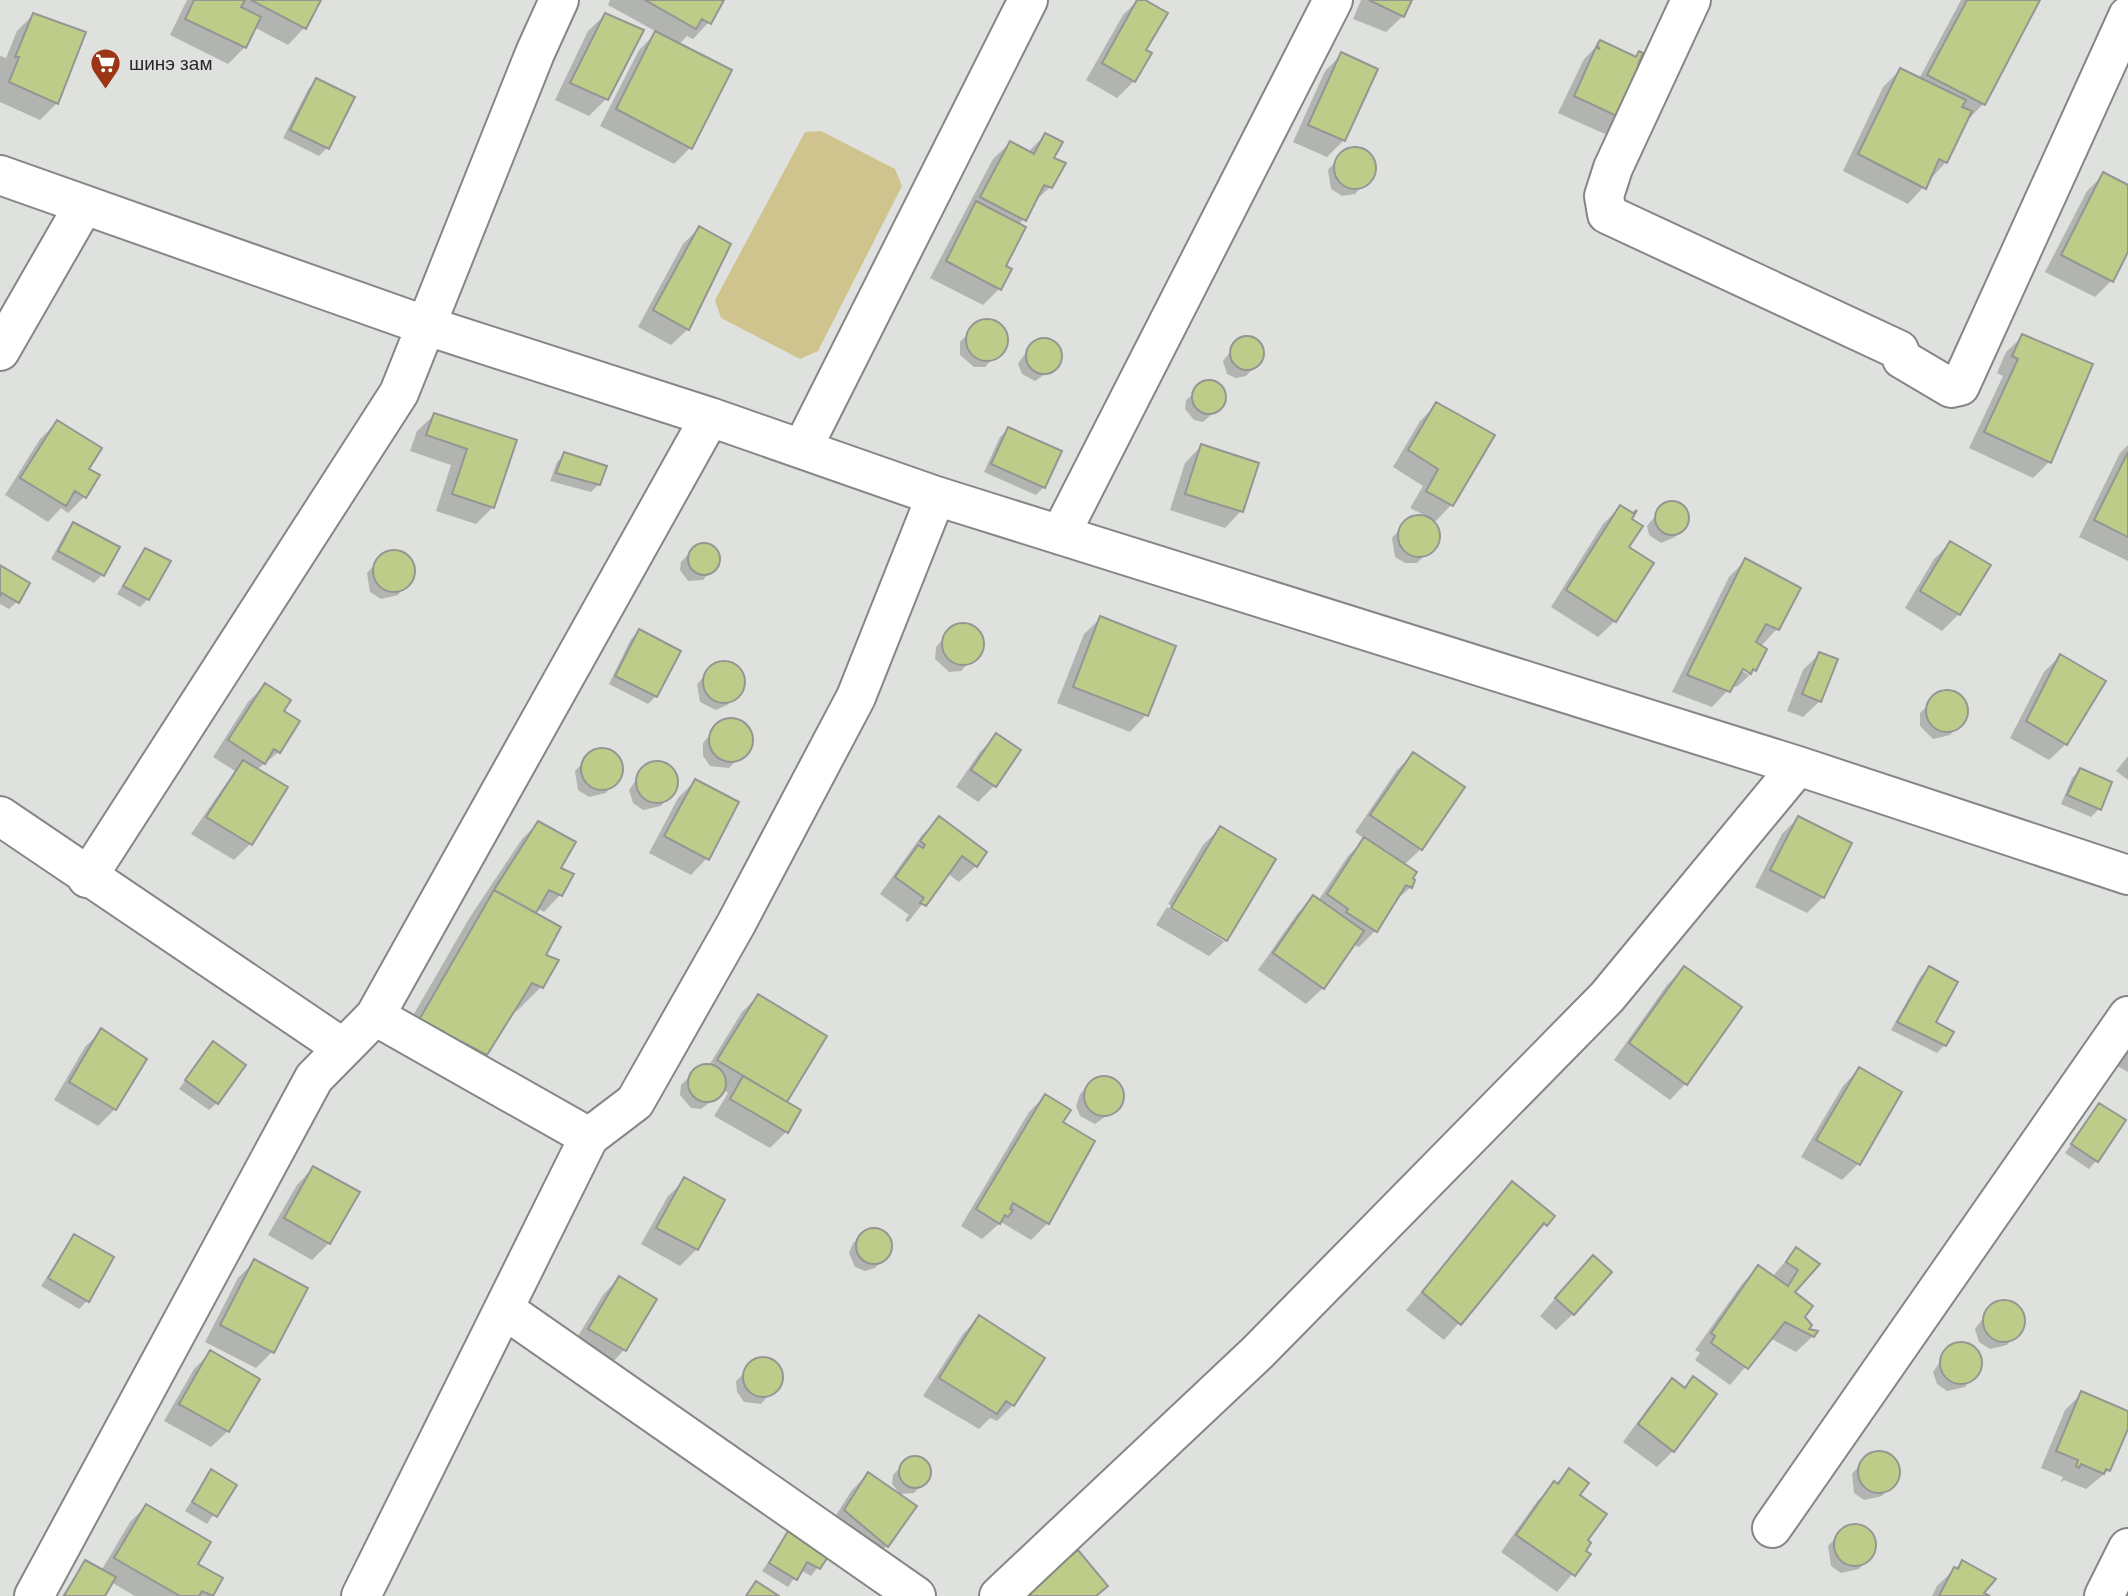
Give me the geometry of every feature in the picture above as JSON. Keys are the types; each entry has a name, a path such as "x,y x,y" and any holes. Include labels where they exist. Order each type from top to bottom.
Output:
{"street":[{"path":"87,878 399,393 535,53 559,0"},
{"path":"802,449 1028,0"},
{"path":"1060,535 1333,0"},
{"path":"1691,0 1613,169 1604,196 1607,214 1899,349 1902,359 1951,388 1960,386 2128,16"},
{"path":"0,175 427,327 710,417 936,496 1798,766 2128,875"},
{"path":"0,351 84,205"},
{"path":"34,1596 314,1078 375,1016 710,417"},
{"path":"361,1596 589,1137 635,1102 736,924 856,696 936,496"},
{"path":"999,1596 1257,1353 1607,997 1798,766"},
{"path":"0,816 87,878 343,1048"},
{"path":"375,1016 589,1137"},
{"path":"1772,1528 2128,1016"},
{"path":"504,1309 916,1596"},
{"path":"2104,1596 2128,1548"}],"shaded area":[{"path":"821,131 895,169 902,186 818,351 800,359 721,318 715,300 805,132"}],"building":[{"path":"194,0 245,0 241,7 261,17 246,48 185,19"},
{"path":"251,0 321,0 306,29"},
{"path":"645,0 724,0 711,24 702,19 696,29"},
{"path":"1137,0 1145,0 1168,13 1146,50 1152,53 1135,82 1102,63"},
{"path":"1369,0 1412,0 1404,17"},
{"path":"1967,0 2040,0 1985,105 1927,75"},
{"path":"33,13 86,32 58,104 9,82 19,57 15,57"},
{"path":"605,13 644,30 608,100 570,83"},
{"path":"655,31 732,70 692,149 616,109"},
{"path":"1600,40 1636,57 1639,51 1643,53 1638,65 1646,69 1623,119 1574,96 1596,47 1600,49 1597,45"},
{"path":"1341,52 1378,69 1345,141 1308,125"},
{"path":"1900,68 1966,100 1962,107 1972,111 1947,163 1939,159 1926,189 1858,154"},
{"path":"316,78 355,97 329,149 290,130"},
{"path":"1045,133 1063,142 1054,158 1066,163 1052,188 1044,185 1026,221 980,197 1010,141 1034,154"},
{"path":"1355,147 1370,153 1376,168 1370,183 1355,189 1340,183 1334,168 1340,153"},
{"path":"2103,172 2128,185 2128,252 2113,282 2061,255"},
{"path":"976,201 1026,227 1006,266 1012,269 1001,290 946,261"},
{"path":"699,226 731,244 689,330 653,310"},
{"path":"987,319 1002,325 1008,340 1002,355 987,361 972,355 966,340 972,325"},
{"path":"2022,334 2093,364 2051,463 1984,432 2018,359 2012,356"},
{"path":"1247,336 1259,341 1264,353 1259,365 1247,370 1235,365 1230,353 1235,341"},
{"path":"1044,338 1057,343 1062,356 1057,369 1044,374 1031,369 1026,356 1031,343"},
{"path":"1209,380 1221,385 1226,397 1221,409 1209,414 1197,409 1192,397 1197,385"},
{"path":"1436,402 1495,435 1453,506 1426,491 1438,469 1408,450"},
{"path":"434,413 517,440 494,508 452,494 467,449 426,435"},
{"path":"57,420 102,448 89,469 100,475 86,498 75,491 66,506 20,478"},
{"path":"1008,427 1062,451 1045,488 991,464"},
{"path":"1201,444 1259,463 1243,512 1185,494"},
{"path":"564,452 607,466 600,485 556,473"},
{"path":"2128,452 2128,537 2094,520"},
{"path":"1672,501 1684,506 1689,518 1684,530 1672,535 1660,530 1655,518 1660,506"},
{"path":"1620,505 1633,513 1637,510 1632,519 1643,526 1629,547 1654,563 1616,622 1566,590"},
{"path":"1419,515 1434,521 1440,536 1434,551 1419,557 1404,551 1398,536 1404,521"},
{"path":"73,522 120,547 104,576 58,551"},
{"path":"1950,541 1991,565 1960,615 1920,591"},
{"path":"704,543 715,548 720,559 715,570 704,575 693,570 688,559 693,548"},
{"path":"145,548 171,561 149,600 123,586"},
{"path":"394,550 409,556 415,571 409,586 394,592 379,586 373,571 379,556"},
{"path":"1745,558 1801,588 1779,630 1766,624 1756,642 1767,649 1756,671 1753,669 1751,674 1743,669 1730,692 1687,675"},
{"path":"0,565 30,583 19,603 2,593 0,596"},
{"path":"1100,616 1176,646 1148,716 1073,687"},
{"path":"963,623 978,629 984,644 978,659 963,665 948,659 942,644 948,629"},
{"path":"639,629 681,651 657,697 615,676"},
{"path":"1819,652 1838,659 1821,702 1802,694"},
{"path":"2060,654 2106,681 2067,745 2026,721"},
{"path":"724,661 739,667 745,682 739,697 724,703 709,697 703,682 709,667"},
{"path":"265,683 291,700 284,711 300,721 280,753 274,749 265,764 228,740"},
{"path":"1947,690 1962,696 1968,711 1962,726 1947,732 1932,726 1926,711 1932,696"},
{"path":"731,718 740,719 747,724 752,731 752,749 747,756 740,761 731,762 722,761 715,756 710,749 709,740 710,731 715,724 722,719"},
{"path":"996,733 1021,750 996,787 971,770"},
{"path":"602,748 617,754 623,769 617,784 602,790 587,784 581,769 587,754"},
{"path":"1413,752 1465,787 1422,850 1370,815"},
{"path":"243,760 288,787 252,845 206,817"},
{"path":"657,761 672,767 678,782 672,797 657,803 642,797 636,782 642,767"},
{"path":"2080,768 2112,782 2101,810 2067,795"},
{"path":"695,779 739,802 709,860 664,836"},
{"path":"939,816 987,852 977,867 962,856 926,906 920,903 924,898 895,877 918,845 923,848 925,845 920,841"},
{"path":"1798,816 1852,843 1824,898 1770,870"},
{"path":"538,821 576,842 561,868 574,874 562,896 549,890 536,913 494,890"},
{"path":"1220,826 1276,859 1227,941 1171,908"},
{"path":"1364,837 1417,872 1412,888 1406,885 1377,932 1346,912 1348,909 1327,894"},
{"path":"494,890 561,927 546,955 559,960 543,988 532,983 487,1055 419,1020"},
{"path":"1313,895 1364,931 1324,989 1273,953"},
{"path":"1684,966 1742,1007 1687,1085 1629,1043"},
{"path":"1929,966 1958,982 1936,1022 1954,1032 1946,1046 1897,1022"},
{"path":"758,994 827,1036 787,1102 717,1060"},
{"path":"101,1028 147,1059 116,1110 69,1082"},
{"path":"213,1041 246,1065 218,1104 185,1080"},
{"path":"707,1064 721,1069 726,1083 721,1097 707,1102 693,1097 688,1083 693,1069"},
{"path":"1859,1067 1902,1092 1860,1165 1816,1140"},
{"path":"743,1076 801,1110 788,1133 730,1099"},
{"path":"1104,1076 1112,1077 1118,1082 1123,1088 1123,1104 1118,1110 1112,1115 1104,1116 1096,1115 1090,1110 1085,1104 1084,1096 1085,1088 1090,1082 1096,1077"},
{"path":"1045,1094 1071,1110 1063,1122 1095,1141 1049,1224 1013,1203 1010,1209 1013,1210 1008,1217 1005,1215 1000,1224 976,1209"},
{"path":"2099,1103 2126,1120 2098,1162 2071,1144"},
{"path":"313,1166 360,1192 330,1244 284,1218"},
{"path":"684,1177 725,1200 698,1250 656,1228"},
{"path":"1512,1181 1555,1216 1547,1226 1544,1223 1461,1325 1422,1292"},
{"path":"874,1228 887,1233 892,1246 887,1259 874,1264 861,1259 856,1246 861,1233"},
{"path":"74,1234 114,1257 89,1302 48,1278"},
{"path":"1796,1247 1820,1264 1795,1292 1813,1306 1805,1317 1812,1325 1809,1329 1818,1331 1814,1337 1785,1322 1748,1369 1711,1343 1715,1336 1711,1333 1758,1265 1788,1286 1798,1270 1786,1262"},
{"path":"1593,1255 1612,1272 1574,1315 1555,1298"},
{"path":"254,1259 308,1288 274,1353 220,1325"},
{"path":"619,1276 657,1299 626,1351 588,1329"},
{"path":"2004,1300 2019,1306 2025,1321 2019,1336 2004,1342 1989,1336 1983,1321 1989,1306"},
{"path":"979,1315 1045,1358 1014,1406 1006,1401 997,1414 939,1378"},
{"path":"1961,1342 1976,1348 1982,1363 1976,1378 1961,1384 1946,1378 1940,1363 1946,1348"},
{"path":"210,1350 260,1379 229,1432 179,1404"},
{"path":"763,1357 771,1358 777,1363 782,1369 782,1385 777,1391 771,1396 763,1397 755,1396 749,1391 744,1385 743,1377 744,1369 749,1363 755,1358"},
{"path":"1693,1376 1717,1394 1674,1452 1638,1424 1672,1378 1685,1388"},
{"path":"2081,1391 2128,1411 2128,1429 2110,1471 2106,1469 2104,1474 2081,1464 2079,1468 2076,1466 2078,1460 2056,1451"},
{"path":"1879,1451 1894,1457 1900,1472 1894,1487 1879,1493 1864,1487 1858,1472 1864,1457"},
{"path":"915,1456 926,1461 931,1472 926,1483 915,1488 904,1483 899,1472 904,1461"},
{"path":"1569,1468 1589,1483 1580,1495 1607,1514 1588,1540 1591,1543 1586,1551 1591,1554 1575,1576 1516,1535 1554,1481 1558,1484"},
{"path":"211,1469 237,1485 217,1517 192,1502"},
{"path":"868,1472 917,1506 888,1547 844,1510"},
{"path":"146,1504 211,1542 198,1564 223,1578 213,1596 202,1591 199,1596 180,1596 114,1558"},
{"path":"1855,1524 1870,1530 1876,1545 1870,1560 1855,1566 1840,1560 1834,1545 1840,1530"},
{"path":"788,1531 829,1555 820,1569 807,1562 797,1580 769,1563"},
{"path":"1078,1550 1108,1586 1096,1596 1032,1596 1028,1591"},
{"path":"85,1560 116,1577 105,1596 64,1596"},
{"path":"1962,1560 1996,1579 1984,1593 1990,1596 1939,1596 1954,1567 1958,1569"},
{"path":"756,1581 779,1596 746,1596"}],"place":[{"name":"шинэ зам","path":"106,90"}]}
